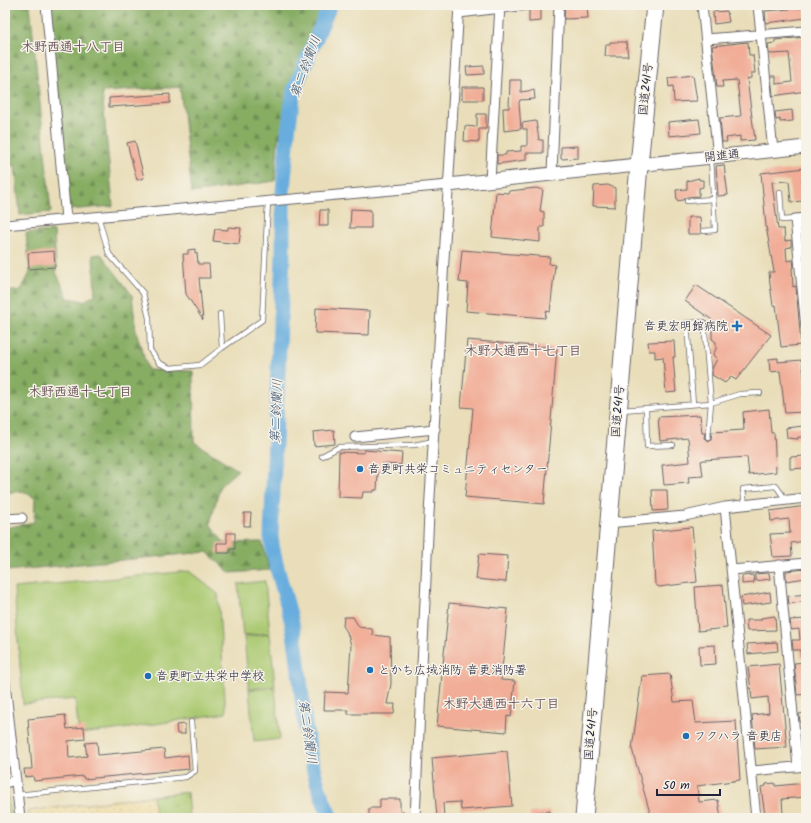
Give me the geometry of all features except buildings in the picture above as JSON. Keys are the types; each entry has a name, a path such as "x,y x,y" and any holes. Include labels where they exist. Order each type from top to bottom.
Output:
{"highway":[{"name":"国道241号","path":"584,818 608,523 654,5"}],"street":[{"path":"46,5 66,219"},
{"path":"415,818 434,441 459,9 528,5"},
{"path":"552,174 559,5"},
{"path":"702,5 706,40 714,158"},
{"path":"758,5 773,151"},
{"path":"490,181 500,7"},
{"path":"706,40 806,31"},
{"name":"開進通","path":"448,185 714,158 806,147"},
{"path":"5,225 448,185"},
{"path":"806,218 795,219 806,327"},
{"path":"355,437 435,429"},
{"path":"608,523 685,516 725,507 806,498"},
{"path":"725,507 756,818"},
{"path":"5,519 22,518"},
{"path":"732,570 806,563"},
{"path":"752,771 802,766 779,565"},
{"path":"5,683 20,818"},
{"path":"5,783 16,780"}],"lane":[{"path":"704,231 715,230 713,199 714,158"},
{"path":"780,192 782,220 795,219"},
{"path":"687,202 713,199"},
{"path":"98,216 109,254 143,293 148,318 150,350 159,363 170,368 200,365 262,320 271,201"},
{"path":"220,314 222,348"},
{"path":"693,404 687,323 704,322 711,402 708,437"},
{"path":"618,410 711,402 740,394 760,393"},
{"path":"646,408 647,446 673,445"},
{"path":"322,456 340,447 414,445 434,441"},
{"path":"745,505 743,489 776,486 786,500"},
{"path":"17,796 186,777 195,771 191,722"}],"green space":[{"path":"5,5 30,5 51,212 20,215 15,165 5,166"},
{"path":"50,5 327,5 278,141 275,181 192,193 180,87 102,92 113,206 68,210"},
{"path":"54,231 56,272 68,298 84,301 95,295 93,255 101,254 132,295 136,331 148,370 193,371 194,442 238,470 220,486 210,524 224,543 262,542 270,570 230,573 207,552 5,571 5,528 34,522 35,498 23,491 5,493 5,292 21,290 30,273 26,233"},
{"path":"189,571 218,594 226,713 123,729 79,734 75,699 23,704 14,588"},
{"path":"265,581 270,633 243,636 238,584"},
{"path":"270,634 275,686 249,689 244,637"},
{"path":"275,688 280,739 254,742 249,690"},
{"path":"5,791 8,791 10,818 5,818"},
{"path":"187,792 189,818 155,818 153,796"}],"sand":[{"path":"153,796 155,818 29,818 28,811"}],"waterway":[{"name":"第二鈴蘭川","path":"330,5 294,90 288,132 283,192 283,254 271,536 275,559 293,628 305,725 314,772 321,795 331,818"}],"place":[{"name":"音更宏明館病院","path":"737,326"},
{"name":"音更町共栄コミュニティセンター","path":"360,469"},
{"name":"とかち広域消防 音更消防署","path":"370,670"},
{"name":"音更町立共栄中学校","path":"148,676"},
{"name":"フクハラ 音更店","path":"686,736"}],"district":[{"name":"木野西通十八丁目","path":"73,47"},
{"name":"木野大通西十七丁目","path":"523,351"},
{"name":"木野西通十七丁目","path":"80,392"},
{"name":"木野大通西十六丁目","path":"501,704"}]}
